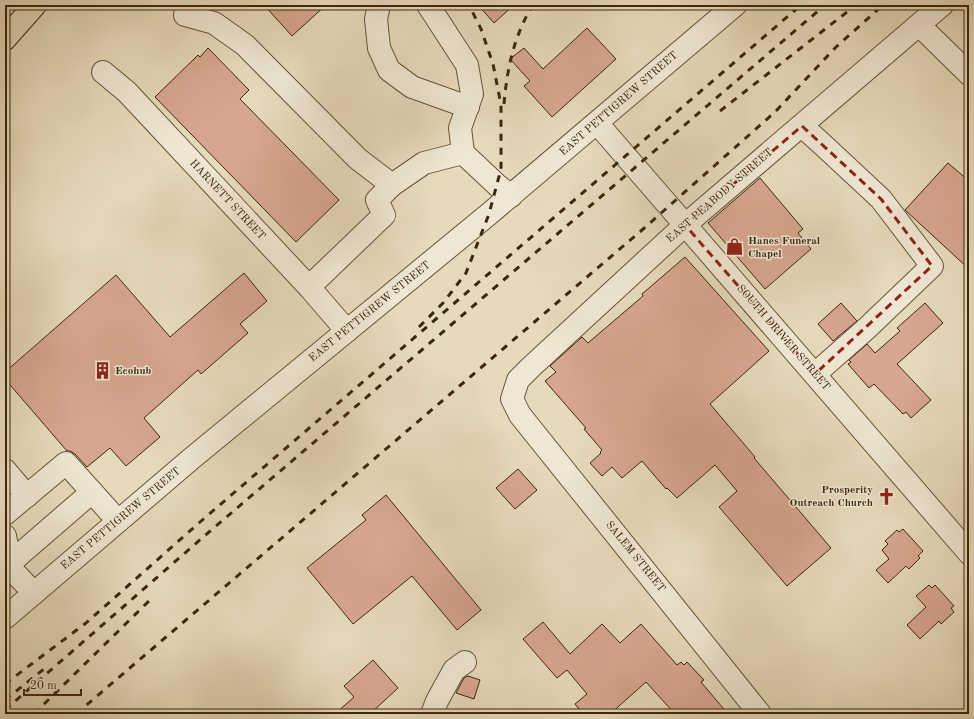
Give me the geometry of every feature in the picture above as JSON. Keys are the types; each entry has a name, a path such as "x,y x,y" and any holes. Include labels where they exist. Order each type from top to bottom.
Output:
{"highway":[{"path":"5,39 35,5"}],"street":[{"path":"379,5 376,19 379,48 389,70 412,87 468,107"},
{"path":"428,5 467,64 472,94 460,128 463,154 511,196"},
{"name":"EAST PETTIGREW STREET","path":"5,618 197,454 511,196 735,5"},
{"name":"EAST PEABODY STREET","path":"512,399 518,380 685,225 942,5"},
{"path":"185,15 214,23 245,45 358,159 392,185"},
{"path":"919,25 969,74"},
{"name":"HARNETT STREET","path":"103,72 127,92 309,287 347,331"},
{"name":"SOUTH DRIVER STREET","path":"597,123 969,553"},
{"path":"802,126 880,199 932,266 866,329 814,374"},
{"path":"309,287 384,215 377,200 392,185 424,162 463,154"},
{"name":"SALEM STREET","path":"512,399 520,415 760,714"},
{"path":"5,514 66,462 118,521"},
{"path":"5,470 27,496"},
{"path":"10,563 92,492"},
{"path":"5,536 12,570 28,598"},
{"path":"5,584 28,598"},
{"path":"432,714 437,701 454,670 465,662"}],"highlighted area":[{"path":"802,126 881,199 932,266 815,374 685,225"}],"building":[{"path":"264,5 326,5 292,36"},
{"path":"478,5 514,5 494,23"},
{"path":"587,28 616,59 552,117 524,86 530,81 510,59 524,48 543,69"},
{"path":"208,48 249,90 240,99 339,200 296,242 155,97 198,55 200,57"},
{"path":"948,163 969,181 969,269 905,210"},
{"path":"760,178 803,229 798,233 811,249 765,289 708,223"},
{"path":"685,257 769,351 710,404 831,548 787,586 719,507 737,491 715,465 677,498 667,488 666,489 642,461 622,478 612,467 602,476 590,463 601,453 600,452 602,450 584,429 586,428 545,381 556,372 550,366 582,337 588,343 643,296 642,294"},
{"name":"Ecohub","path":"244,273 267,301 240,324 248,333 201,374 198,370 144,418 160,437 126,466 110,448 87,467 75,454 67,451 5,379 5,372 116,275 170,337"},
{"path":"841,303 857,321 833,341 818,324"},
{"path":"925,303 943,323 897,364 931,400 911,418 906,412 903,414 874,384 869,388 848,364 851,362 849,360 867,344 875,353 900,331 897,328"},
{"path":"518,469 537,490 515,509 496,488"},
{"path":"386,495 481,610 457,630 412,576 353,624 307,568 366,520 362,515"},
{"path":"903,529 923,551 918,556 920,558 909,569 906,566 888,583 876,570 889,559 882,550 888,544 885,541 897,530 899,532"},
{"path":"929,585 932,588 935,585 954,606 951,608 954,612 941,624 939,621 920,639 907,625 926,607 916,596"},
{"path":"543,622 570,654 602,624 620,643 641,624 677,665 681,662 684,665 687,662 704,680 701,682 728,714 675,714 646,682 610,714 583,714 575,704 587,694 567,670 557,678 523,639"},
{"path":"373,660 398,688 370,714 335,714 354,697 344,686"},
{"path":"468,676 480,680 474,699 456,693 464,678"}],"railway":[{"path":"419,327 443,303 466,273 489,214 501,169 501,105 493,64 481,29 469,5"},
{"path":"504,104 512,53 526,16 533,5"},
{"path":"5,684 86,623 200,522 801,5"},
{"path":"5,710 209,532 825,5"},
{"path":"720,111 856,5"},
{"path":"76,714 642,230 775,112 836,47 883,5"},
{"path":"34,714 151,599"},
{"path":"5,700 44,669"}],"place":[{"name":"Hanes Funeral Chapel","path":"735,247"},
{"name":"Ecohub","path":"102,371"},
{"name":"Prosperity Outreach Church","path":"886,496"}]}
